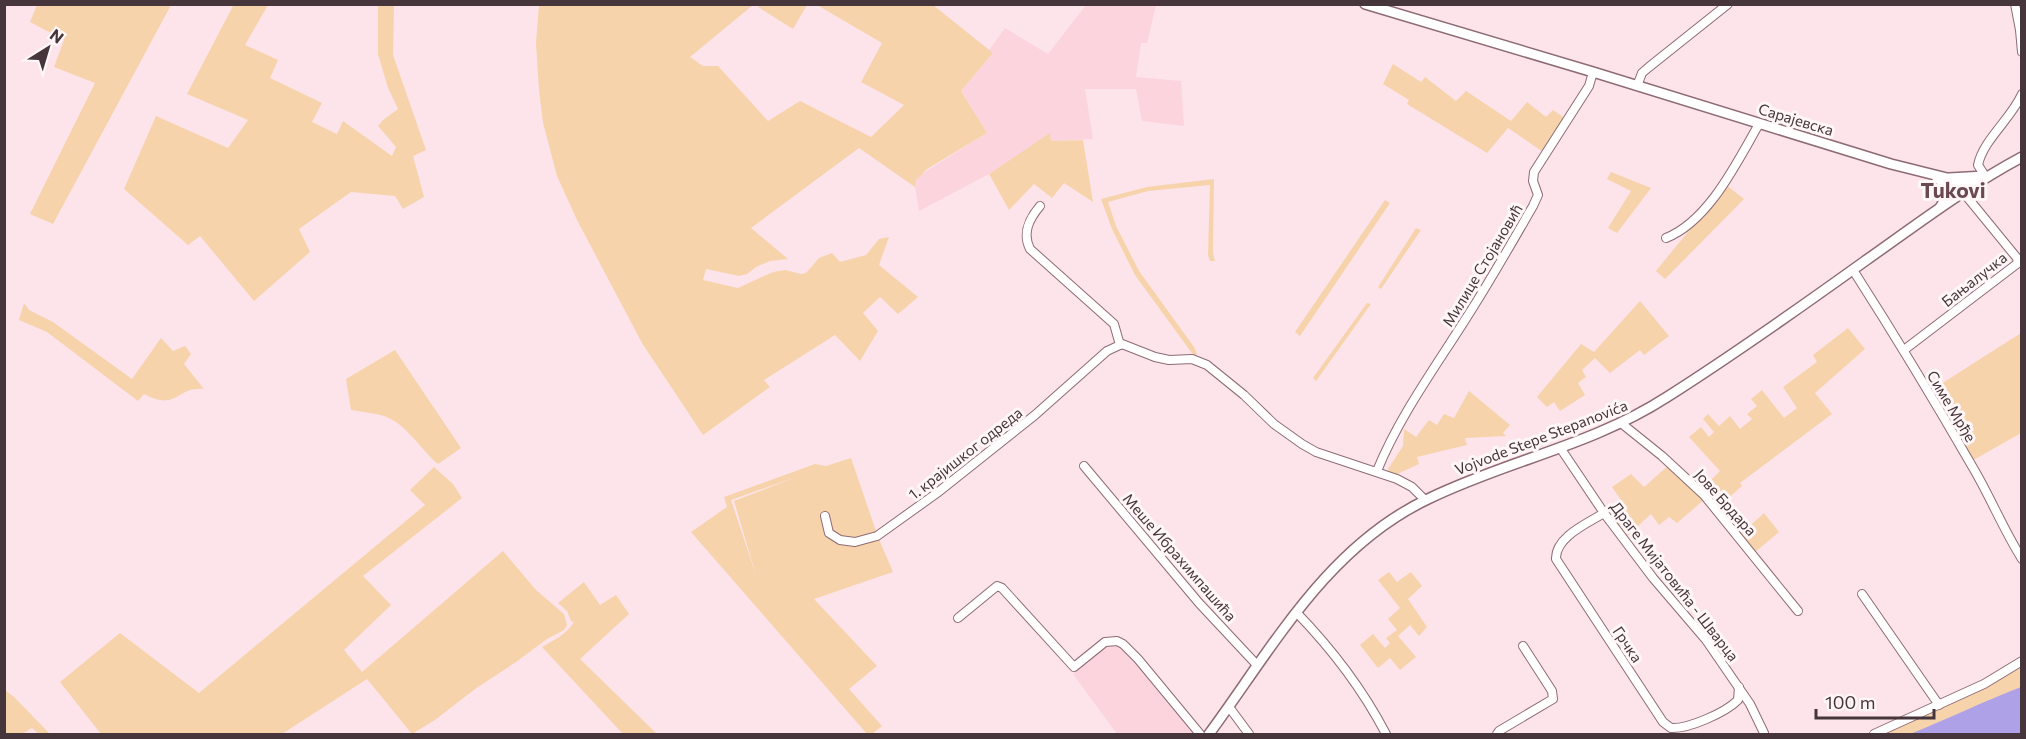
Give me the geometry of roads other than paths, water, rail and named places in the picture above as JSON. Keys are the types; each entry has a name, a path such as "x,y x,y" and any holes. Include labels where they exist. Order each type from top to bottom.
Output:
{"main road":[{"name":"Сарајевска","path":"1365,4 1891,164 1947,178"},
{"name":"Vojvode Stepe Stepanovića","path":"1209,735 1296,612 1325,577 1361,542 1377,530 1425,500 1637,416 1853,270 1973,185 2022,157"},
{"path":"1933,175 1945,184 1948,190 1946,200 1940,208"},
{"path":"1947,178 1985,177"},
{"path":"1947,178 1958,183 1973,185"}],"street":[{"path":"1636,86 1642,74 1649,67 1728,4"},
{"path":"2015,4 2022,52"},
{"name":"Милице Стојановић","path":"1377,471 1410,408 1486,287 1533,206 1538,195 1533,181 1534,172 1589,86 1593,72"},
{"path":"1985,177 1978,165 1982,153 2022,94"},
{"path":"1666,238 1686,229 1711,201 1759,123"},
{"name":"Бањалучка","path":"1904,350 2018,263 2017,258 1963,192"},
{"path":"1040,206 1027,227 1027,244 1114,324 1120,345 1127,345 1155,357 1199,361 1231,383 1274,424 1302,444 1316,452 1398,478 1412,487 1425,500"},
{"name":"Симе Мрђе","path":"1853,270 1904,350 1973,468 2007,536 2022,559"},
{"name":"1. крајишког одреда","path":"825,516 829,533 840,540 855,542 876,536 937,493 1035,415 1107,351 1120,345"},
{"name":"Јове Брдара","path":"1621,423 1662,456 1704,495 1798,611"},
{"name":"Драге Мијатовића - Шварца","path":"1561,448 1653,578 1706,640 1739,687 1764,733"},
{"name":"Меше Ибрахимпашића","path":"1084,466 1199,603 1257,665"},
{"name":"Грчка","path":"1605,513 1565,538 1558,547 1556,559 1662,722 1671,728 1687,727 1734,705 1738,700 1739,687"},
{"path":"958,618 997,586 1002,588 1074,667 1105,642 1117,641 1138,659 1200,735"},
{"path":"1862,594 1939,705"},
{"path":"1296,612 1344,668 1366,699 1386,735"},
{"path":"1497,735 1499,731 1553,699 1552,691 1523,646"},
{"path":"1874,735 1984,684 2022,661"},
{"path":"1229,707 1249,735"}],"district":[{"name":"Tukovi","path":"1953,189"}]}
